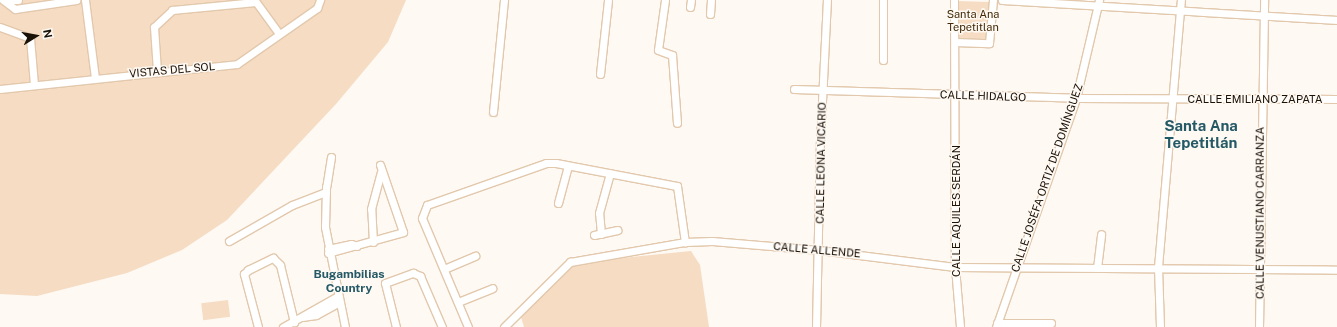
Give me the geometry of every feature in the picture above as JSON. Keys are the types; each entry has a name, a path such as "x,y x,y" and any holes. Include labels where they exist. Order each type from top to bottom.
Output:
{"street":[{"path":"7,1 18,0"},
{"path":"7,1 13,8 23,4 76,0"},
{"path":"85,0 95,78"},
{"name":"VISTAS DEL SOL","path":"0,89 157,70 237,64 317,8 320,0"},
{"path":"493,112 504,0"},
{"path":"600,74 608,0"},
{"path":"665,0 658,50 672,55 677,123"},
{"path":"710,14 711,0"},
{"name":"CALLE LEONA VICARIO","path":"816,327 823,89 828,0"},
{"path":"883,0 883,60"},
{"name":"CALLE AQUILES SERDÁN","path":"954,0 956,95 955,267 960,327"},
{"path":"955,42 989,43 993,0"},
{"path":"1002,0 1100,3 1181,13 1264,15 1337,20"},
{"path":"1160,327 1158,267 1181,0"},
{"name":"CALLE VENUSTIANO CARRANZA","path":"1259,327 1261,99 1264,0"},
{"path":"157,70 154,27 172,10 253,2 261,7 279,34"},
{"name":"CALLE JOSÉFA ORTIZ DE DOMÍNGUEZ","path":"997,325 1015,268 1076,98 1100,3"},
{"path":"0,27 30,38 34,85"},
{"name":"CALLE HIDALGO","path":"794,89 956,95 1172,99"},
{"name":"CALLE EMILIANO ZAPATA","path":"1172,99 1337,99"},
{"path":"331,157 326,192 328,251 345,327"},
{"path":"468,327 422,218 427,204 546,163 568,166 677,186 685,242"},
{"path":"558,203 568,166"},
{"path":"328,251 373,242 399,235 403,231 380,168 371,209 373,242"},
{"path":"610,173 599,213 597,234 617,230"},
{"path":"229,241 292,205 326,192"},
{"path":"1097,268 1101,234"},
{"name":"CALLE ALLENDE","path":"504,327 570,262 685,242 712,241 819,250 955,267 1158,267 1337,270"},
{"path":"444,269 475,256"},
{"path":"258,327 244,274 272,258 280,265 294,322"},
{"path":"396,327 385,282 415,273 420,276 442,327"},
{"path":"458,302 492,288"},
{"path":"283,327 338,299"},
{"path":"997,325 1051,323"}],"green space":[{"path":"0,0 406,0 388,42 336,104 227,220 182,250 127,273 37,296 0,294"},
{"name":"Santa Ana Tepetitlan","path":"957,1 989,2 988,42 956,41"},
{"path":"691,251 700,265 709,327 524,327 521,317 572,263"},
{"path":"228,300 230,317 203,320 201,303"}],"district":[{"name":"Santa Ana Tepetitlán","path":"1201,134"},
{"name":"Bugambilias Country","path":"349,282"}]}
